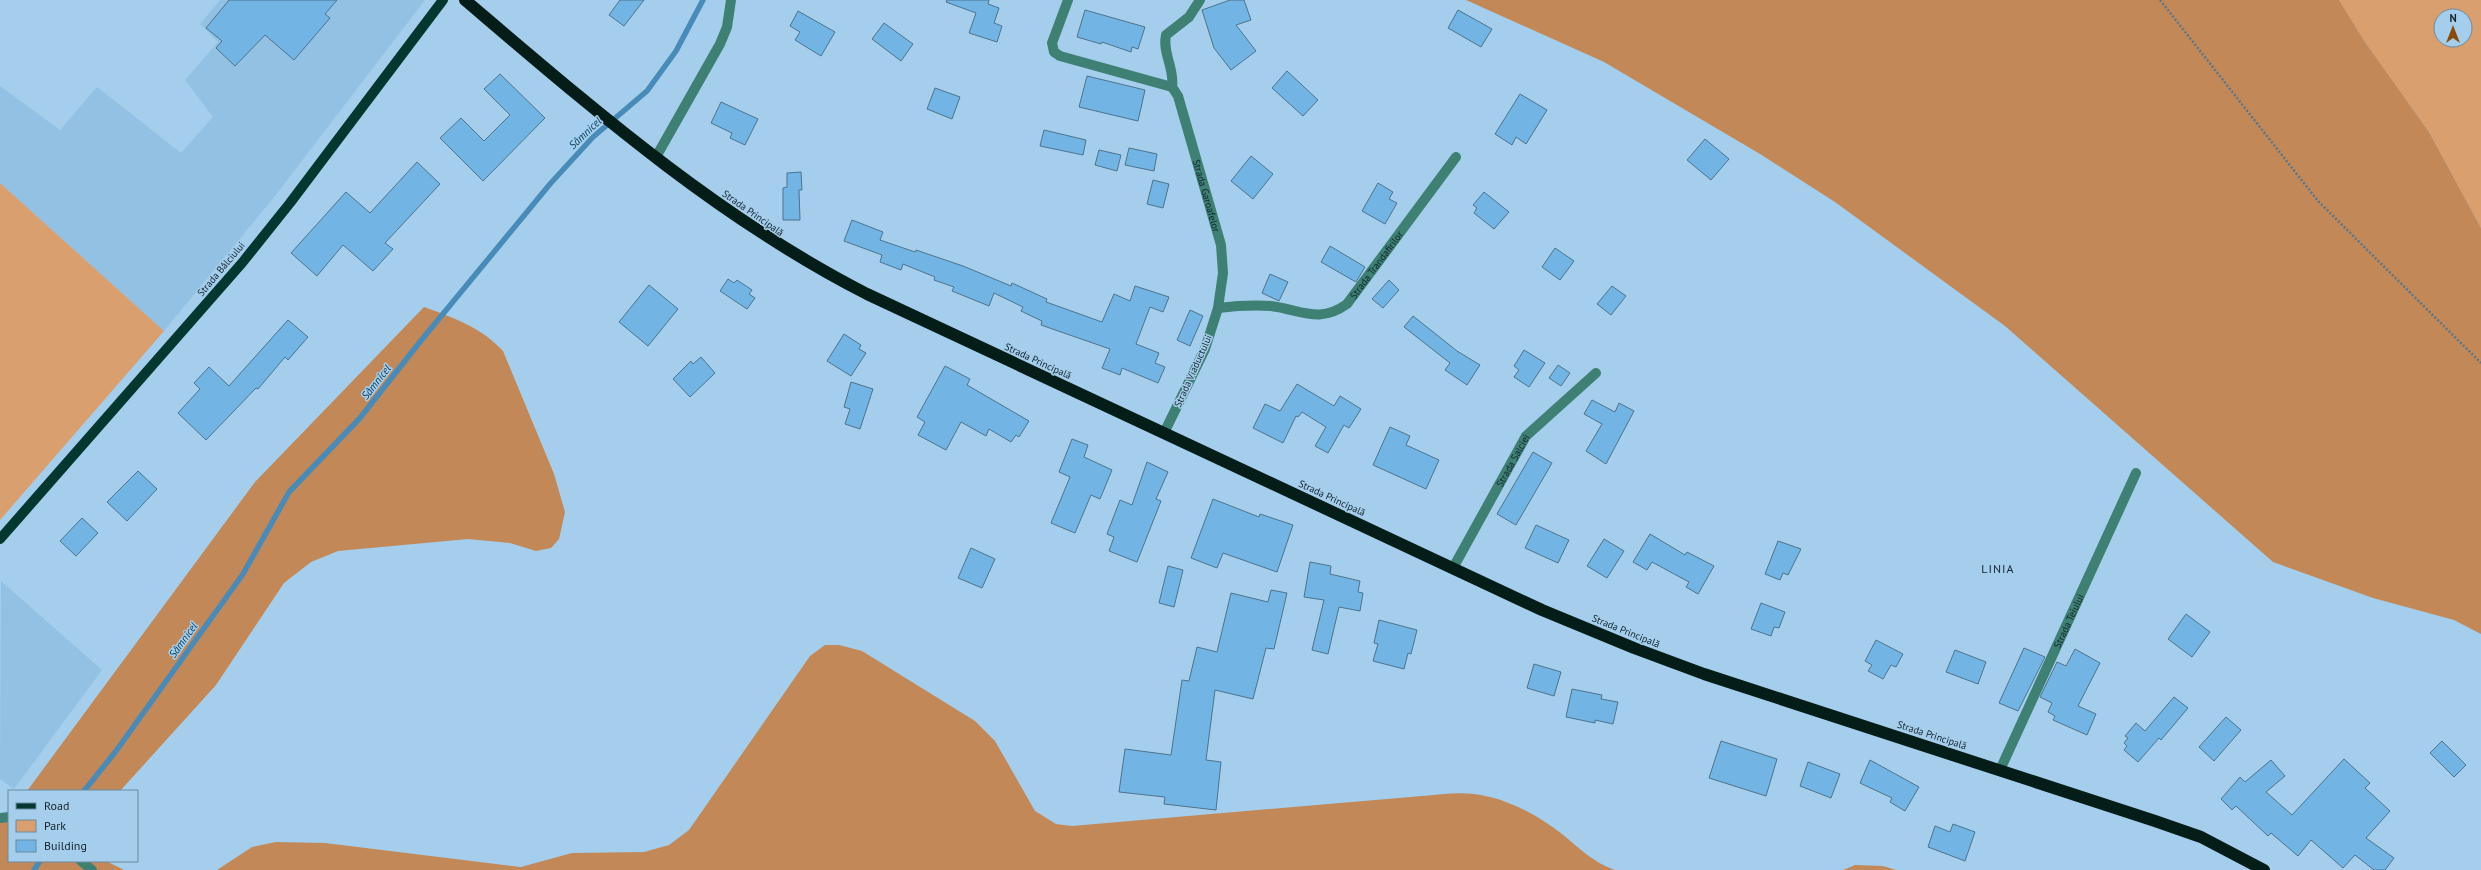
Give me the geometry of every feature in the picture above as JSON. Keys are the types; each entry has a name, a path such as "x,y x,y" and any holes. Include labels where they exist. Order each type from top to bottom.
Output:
{"highway":[{"name":"Strada Principală","path":"466,0 568,88 656,157 745,224 829,274 1542,610 1634,648 1704,674 2000,770 2201,838 2264,870"}],"main road":[{"name":"Strada Bâlciului","path":"0,539 242,263 290,203 443,0"}],"street":[{"path":"656,157 720,44 726,27 731,0"},
{"path":"1068,0 1052,43 1054,52 1060,56 1172,87"},
{"name":"Strada Garoafelor","path":"1200,0 1189,17 1166,35 1164,44 1173,78 1172,87 1178,96 1221,245 1223,273 1218,308"},
{"name":"Strada Trandafirilor","path":"1218,308 1269,306 1318,316 1334,314 1347,304 1456,157"},
{"name":"Strada Viaductului","path":"1164,433 1205,349 1218,308"},
{"name":"Strada Salciei","path":"1453,568 1526,436 1596,372"},
{"name":"Strada Teiului","path":"2000,770 2136,473"},
{"path":"81,862 92,870"}],"path":[{"path":"2160,0 2318,201 2481,363"}],"shaded area":[{"path":"220,0 425,0 275,196 164,331 0,183 0,86 60,130 97,87 181,153 213,117 185,80 218,42 200,24"},
{"path":"1466,0 2339,0 2365,42 2429,132 2481,228 2481,634 2454,620 2373,598 2273,562 2005,326 1835,202 1760,154 1604,62"},
{"path":"424,307 456,319 476,329 503,351 554,474 565,512 559,539 551,548 536,551 510,543 468,539 338,551 311,562 284,583 216,685 121,790 28,790 255,482"},
{"path":"1,581 102,670 14,789 0,779"},
{"path":"825,645 839,645 862,651 975,721 995,741 1035,811 1056,824 1072,826 1441,794 1474,794 1498,799 1520,808 1542,820 1593,859 1615,870 217,870 252,847 276,842 325,843 521,867 572,853 644,852 669,845 689,830 810,656"},
{"path":"8,813 8,862 108,862 124,870 0,870 0,822"},
{"path":"1855,865 1883,866 1896,870 1843,870"}],"green space":[{"path":"2339,0 2481,0 2481,228 2429,132 2365,42"},
{"path":"0,183 164,331 0,520"}],"building":[{"path":"229,0 337,0 325,14 330,18 294,60 265,35 235,66 216,48 222,41 206,28"},
{"path":"620,0 644,0 624,26 609,15"},
{"path":"947,0 989,0 988,4 999,8 994,23 1002,26 997,42 969,33 976,13 946,2"},
{"path":"1230,0 1244,0 1251,20 1236,25 1256,51 1231,70 1214,48 1202,10"},
{"path":"1085,10 1145,27 1138,49 1132,47 1131,52 1102,42 1101,44 1077,37"},
{"path":"1458,10 1492,29 1481,47 1448,28"},
{"path":"798,11 835,32 821,56 795,40 800,32 790,26"},
{"path":"884,23 913,44 901,61 872,39"},
{"path":"1287,71 1318,100 1303,116 1272,88"},
{"path":"500,74 545,118 483,181 440,138 461,118 484,141 510,115 484,89"},
{"path":"1087,76 1145,90 1138,121 1079,107"},
{"path":"935,88 960,97 952,119 927,109"},
{"path":"1520,94 1547,110 1526,144 1516,137 1512,145 1495,134"},
{"path":"721,102 758,119 745,145 730,138 732,133 711,123"},
{"path":"1044,130 1086,140 1083,155 1040,146"},
{"path":"1705,139 1729,159 1711,180 1687,160"},
{"path":"1129,148 1157,154 1154,171 1125,165"},
{"path":"1099,150 1121,155 1117,171 1095,165"},
{"path":"1251,156 1273,174 1253,199 1231,181"},
{"path":"417,162 440,184 385,243 393,249 373,271 343,245 317,276 291,253 346,192 370,213"},
{"path":"801,172 802,190 799,190 800,220 783,220 783,188 787,187 787,173"},
{"path":"1153,180 1169,184 1163,208 1147,204"},
{"path":"1378,183 1393,192 1389,199 1397,203 1385,224 1362,211"},
{"path":"1484,192 1509,212 1494,229 1474,213 1477,208 1473,205"},
{"path":"852,220 883,232 880,240 915,252 916,250 963,266 1011,286 1012,283 1047,299 1046,302 1102,322 1114,294 1130,301 1135,286 1169,297 1163,312 1150,307 1136,344 1159,353 1155,363 1165,367 1158,383 1122,368 1120,375 1102,368 1110,349 1041,325 1042,321 1021,311 1023,307 994,293 989,306 952,291 954,287 934,280 935,277 903,264 901,270 880,262 882,255 844,241"},
{"path":"1330,246 1365,267 1356,282 1321,262"},
{"path":"1555,248 1574,261 1560,280 1542,267"},
{"path":"1270,274 1288,282 1279,301 1262,293"},
{"path":"728,279 734,283 737,280 752,290 749,294 755,298 747,309 720,291"},
{"path":"1389,280 1399,290 1383,308 1372,299"},
{"path":"649,285 678,309 648,346 619,322"},
{"path":"1612,286 1626,296 1611,315 1597,304"},
{"path":"1190,310 1203,316 1190,346 1177,340"},
{"path":"1413,316 1457,351 1480,365 1467,385 1445,370 1450,363 1404,327"},
{"path":"288,320 308,337 288,360 285,357 258,389 256,388 206,440 178,413 200,389 194,383 209,367 229,386"},
{"path":"844,334 861,345 859,349 866,353 851,376 827,361"},
{"path":"1524,350 1545,363 1529,387 1514,377 1519,370 1514,366"},
{"path":"701,357 715,373 690,397 673,379 691,361 693,364"},
{"path":"1558,365 1570,373 1561,386 1549,378"},
{"path":"945,366 970,379 967,385 1029,421 1019,437 1016,435 1011,442 989,429 986,436 961,422 946,450 918,435 925,422 917,417"},
{"path":"851,382 873,389 860,429 845,424 850,409 844,407"},
{"path":"1297,384 1334,406 1340,396 1361,409 1349,428 1344,425 1328,453 1315,446 1326,427 1302,412 1298,417 1296,416 1283,443 1253,428 1265,404 1280,411"},
{"path":"1592,400 1615,412 1619,403 1634,411 1606,464 1586,451 1602,424 1584,414"},
{"path":"1390,427 1410,436 1406,445 1439,460 1426,489 1373,465"},
{"path":"1072,439 1088,445 1084,457 1112,470 1100,499 1091,495 1075,533 1051,523 1070,477 1059,472"},
{"path":"1533,452 1552,463 1516,525 1497,514"},
{"path":"1147,462 1168,472 1156,499 1161,501 1137,562 1109,551 1114,537 1107,534 1120,500 1132,505"},
{"path":"138,471 157,489 127,521 107,502"},
{"path":"1213,499 1259,517 1260,514 1293,525 1277,572 1223,553 1217,568 1191,558"},
{"path":"82,518 98,533 76,556 60,541"},
{"path":"1536,525 1569,540 1558,563 1525,548"},
{"path":"1650,534 1685,555 1687,552 1714,566 1698,594 1686,587 1689,582 1652,562 1647,570 1633,562"},
{"path":"1604,539 1624,551 1607,578 1587,566"},
{"path":"1778,541 1801,549 1788,575 1783,573 1780,580 1765,574"},
{"path":"971,548 995,559 982,588 958,578"},
{"path":"1310,562 1331,566 1330,574 1360,581 1358,592 1363,593 1360,611 1339,607 1328,654 1312,650 1324,600 1304,597"},
{"path":"1168,566 1183,570 1174,607 1159,603"},
{"path":"1271,590 1287,593 1274,649 1266,648 1253,699 1215,690 1206,760 1221,762 1216,810 1164,804 1165,797 1119,792 1125,749 1171,755 1182,680 1189,681 1197,647 1217,652 1231,593 1268,602"},
{"path":"1761,603 1785,612 1779,628 1774,627 1771,636 1751,629"},
{"path":"2186,614 2210,632 2192,657 2168,639"},
{"path":"1379,620 1417,630 1411,654 1408,653 1404,669 1373,661 1378,644 1374,643"},
{"path":"1876,640 1903,654 1896,667 1891,665 1883,679 1868,671 1872,665 1865,661"},
{"path":"2024,648 2045,657 2018,711 1999,703"},
{"path":"2075,649 2100,663 2078,706 2096,714 2087,735 2053,720 2055,716 2048,712 2052,703 2040,697 2057,662 2066,666"},
{"path":"1955,650 1986,662 1978,684 1946,672"},
{"path":"1534,664 1561,672 1554,696 1527,688"},
{"path":"1572,689 1602,695 1601,699 1618,702 1613,724 1595,720 1595,723 1566,717"},
{"path":"2174,697 2188,708 2161,740 2159,738 2138,762 2124,750 2127,746 2124,743 2128,738 2125,736 2136,723 2145,731"},
{"path":"2226,717 2241,730 2214,761 2199,747"},
{"path":"1721,741 1777,759 1766,796 1709,778"},
{"path":"2442,741 2466,765 2454,777 2430,753"},
{"path":"2344,759 2370,783 2365,788 2390,811 2366,838 2394,858 2385,870 2374,870 2355,855 2343,868 2311,840 2298,856 2271,833 2268,836 2236,806 2232,810 2221,799 2240,777 2245,782 2271,760 2285,776 2266,792 2292,815"},
{"path":"1870,760 1919,787 1905,811 1890,802 1892,798 1860,783"},
{"path":"1808,762 1840,774 1831,798 1800,786"},
{"path":"1953,824 1975,832 1965,861 1928,847 1935,826 1950,832"}],"waterway":[{"name":"Sâmnicel","path":"85,790 116,751 243,574 289,492 360,418 419,343 550,184 593,137 647,91 676,51 703,0"},
{"name":"Sâmnicel","path":"34,870 39,862"}],"district":[{"name":"LINIA","path":"1998,568"}]}
